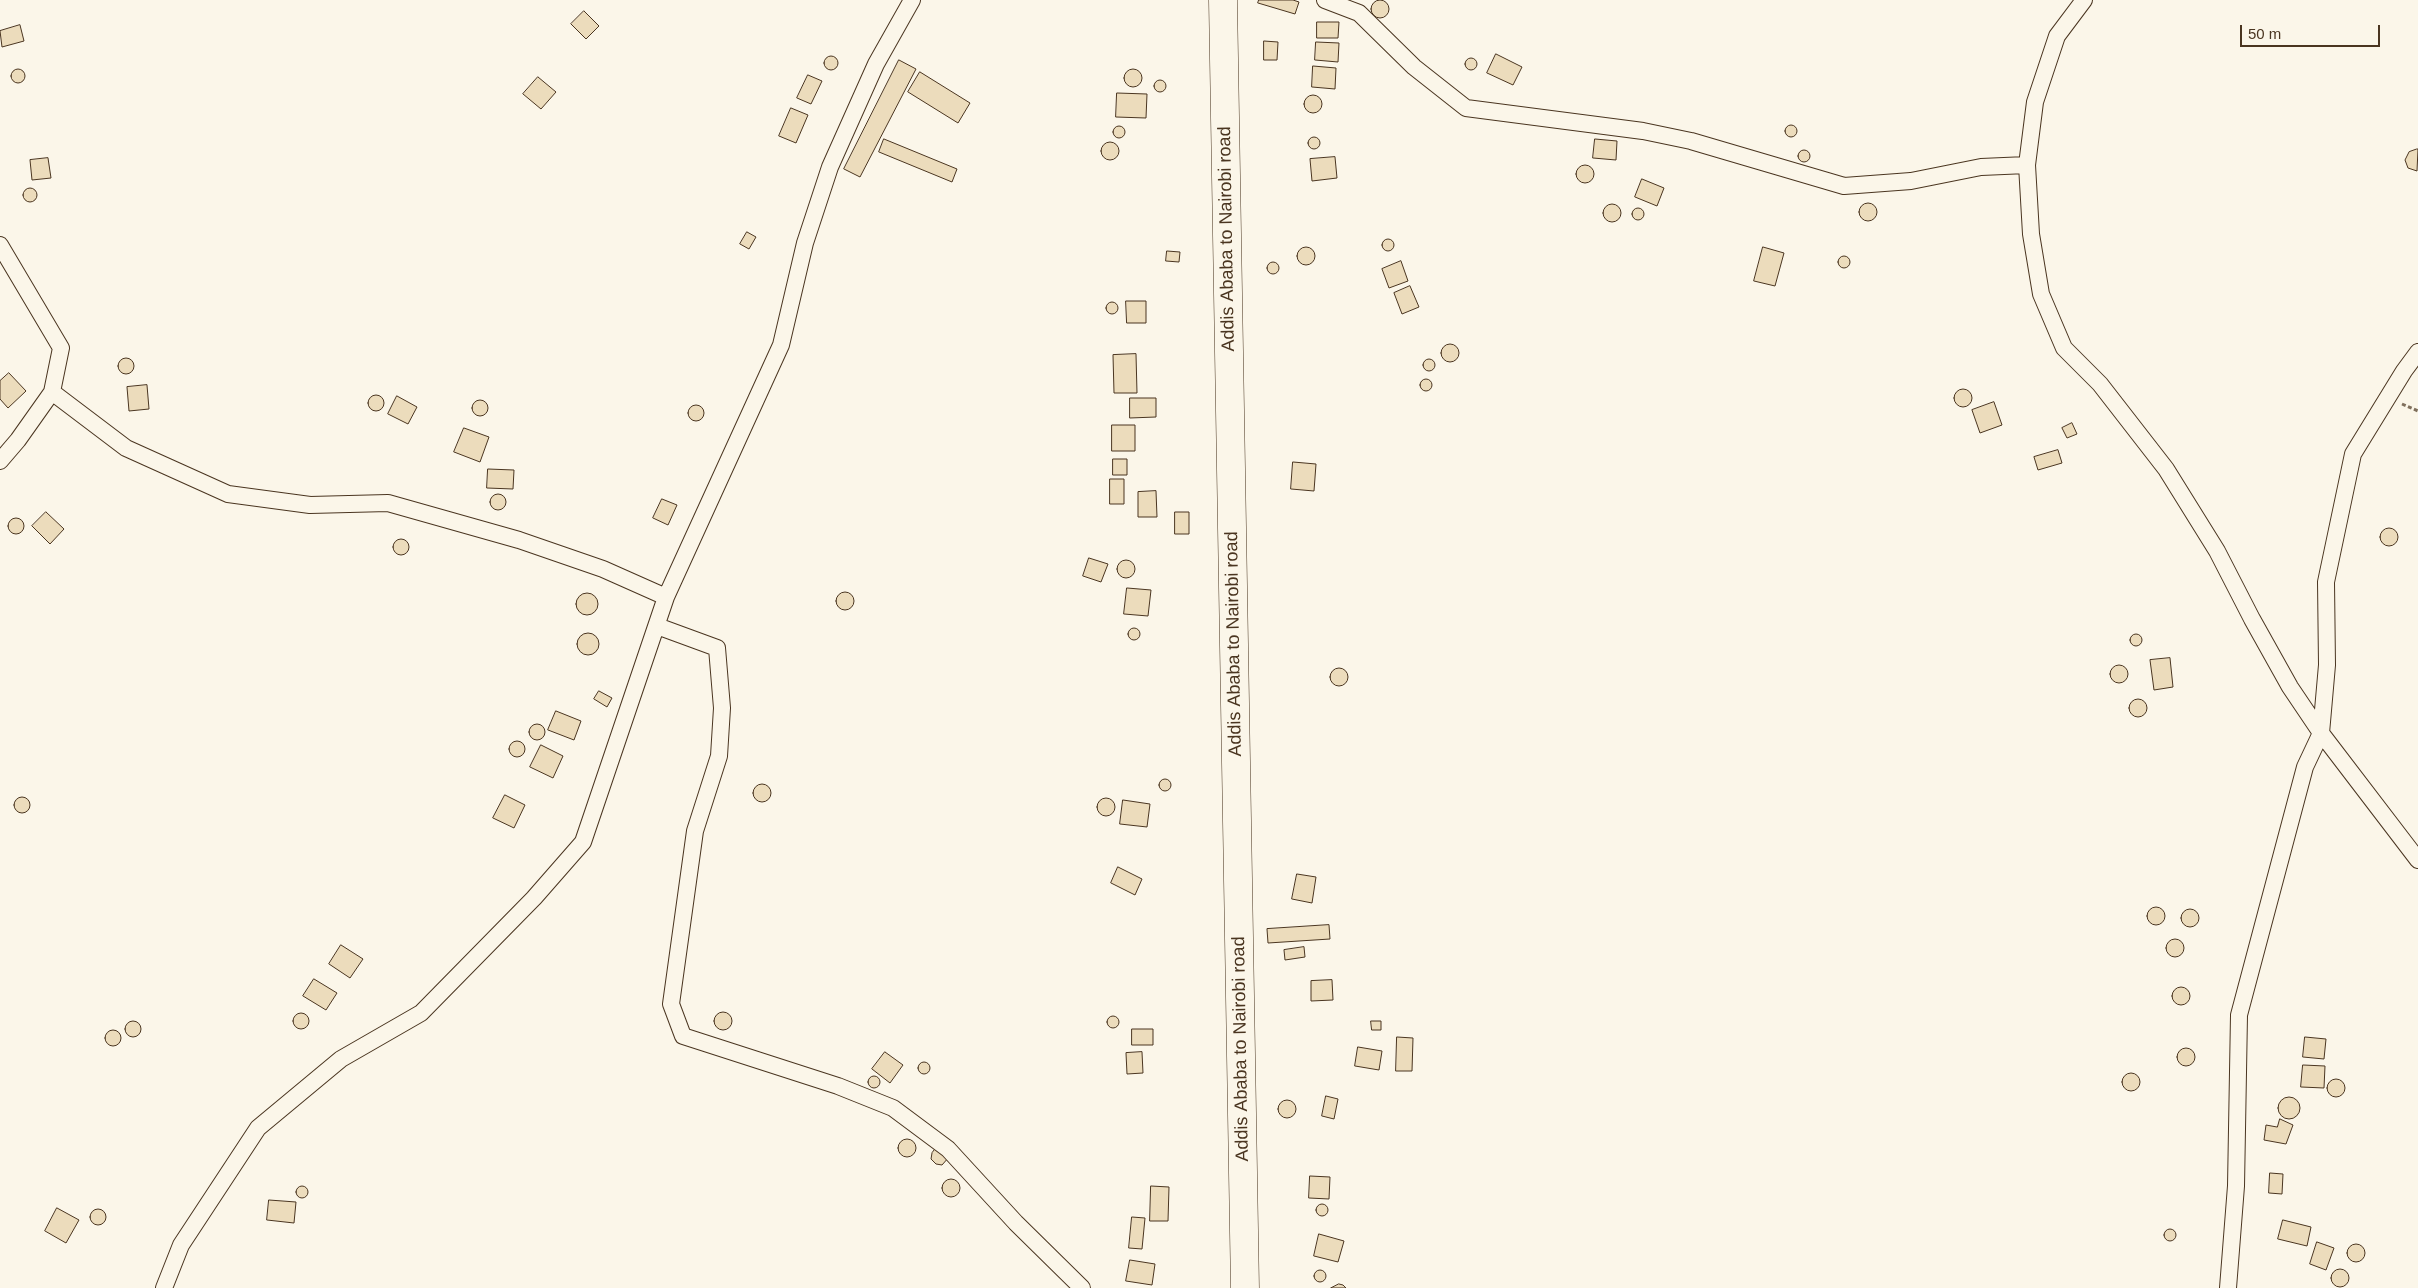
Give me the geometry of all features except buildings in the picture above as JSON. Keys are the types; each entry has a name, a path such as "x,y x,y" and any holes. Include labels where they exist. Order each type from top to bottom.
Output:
{"highway":[{"name":"Addis Ababa to Nairobi road","path":"1223,0 1245,1288"}],"street":[{"path":"164,1288 182,1245 258,1128 341,1059 421,1013 534,898 583,842 666,596 744,430 781,345 805,243 830,166 876,64 912,0"},
{"path":"1325,0 1359,13 1414,68 1466,108 1643,131 1691,141 1844,186 1911,181 1981,167 2027,165"},
{"path":"2084,0 2056,36 2035,102 2027,165 2030,234 2041,294 2064,348 2100,384 2166,469 2217,551 2290,687 2321,734 2418,860"},
{"path":"0,245 61,348 52,392 18,440 0,461"},
{"path":"2228,1288 2236,1186 2238,1015 2305,768 2321,734 2327,665 2326,582 2353,454 2404,371 2418,352"},
{"path":"52,392 126,448 228,494 310,505 388,503 520,540 603,569 666,596"},
{"path":"656,626 717,648 722,708 719,756 695,831 671,1004 683,1036 838,1086 893,1108 948,1149 1016,1223 1082,1288"}]}
